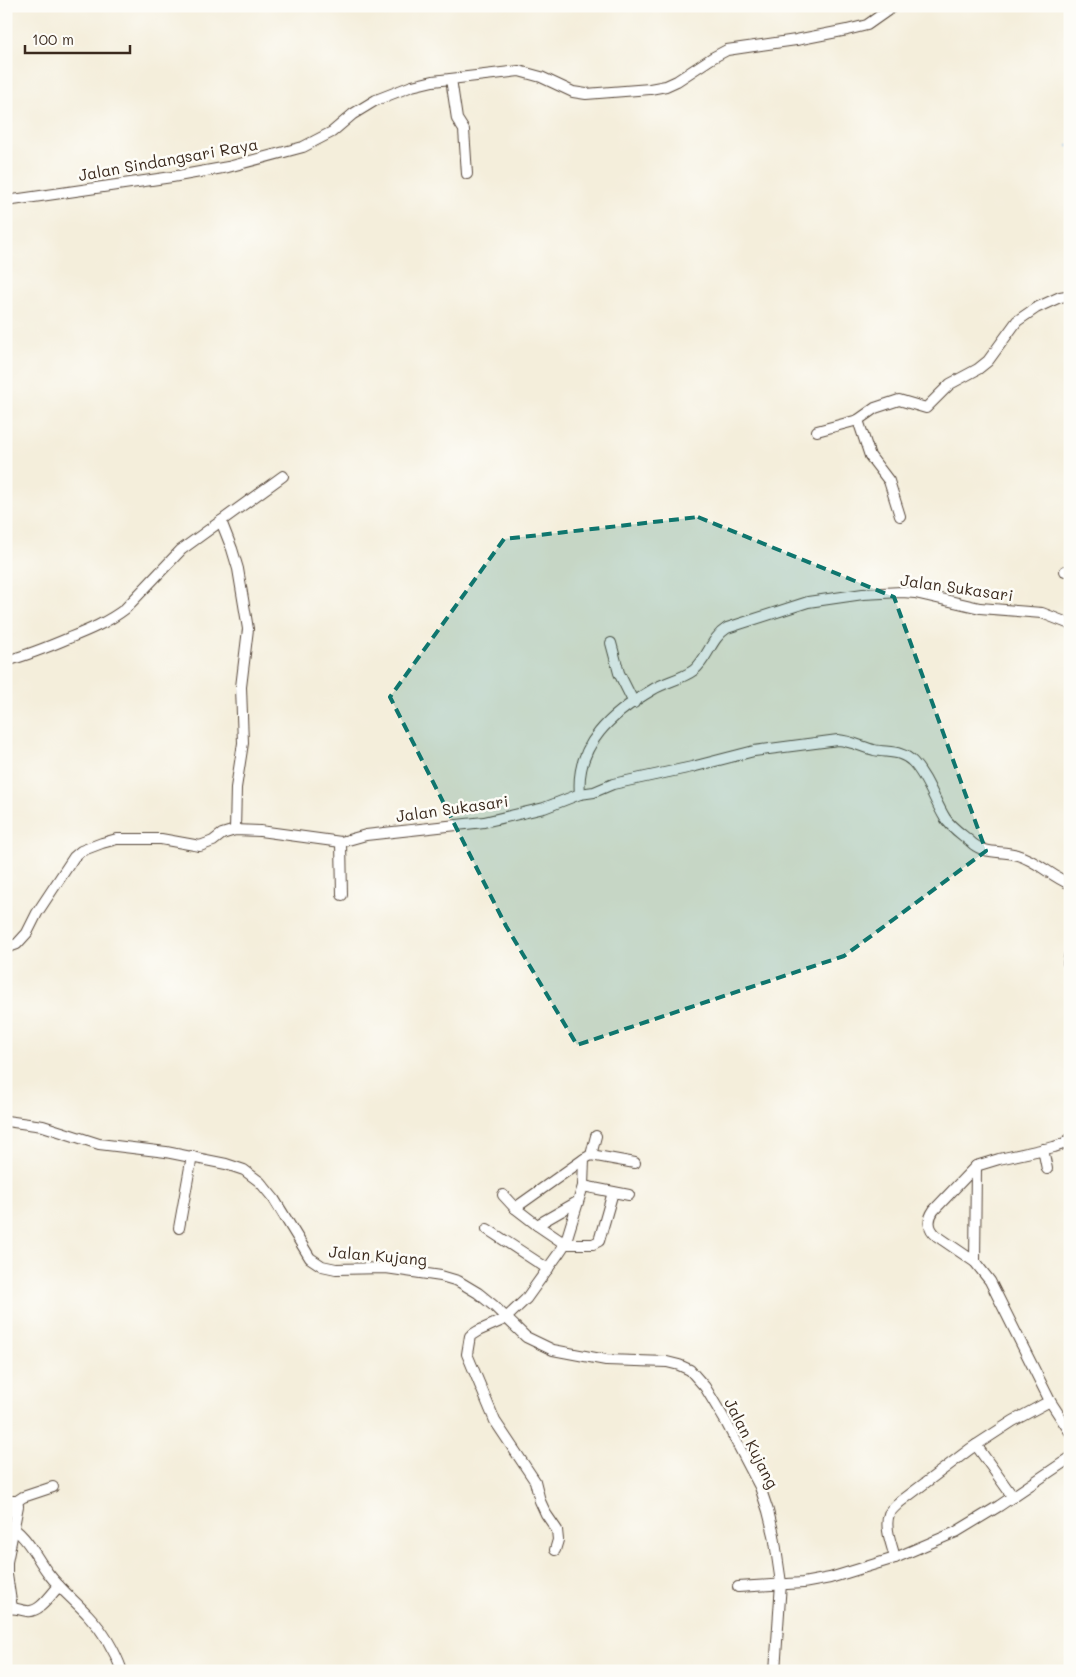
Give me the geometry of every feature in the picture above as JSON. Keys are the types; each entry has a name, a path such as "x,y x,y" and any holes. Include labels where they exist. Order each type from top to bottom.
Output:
{"street":[{"name":"Jalan Sindangsari Raya","path":"6,201 228,167 303,147 332,132 353,114 376,100 412,86 451,79 519,71 536,74 579,93 650,89 666,86 678,81 727,50 831,34 860,26 880,17 894,6"},
{"path":"451,79 458,120 464,130 467,174"},
{"path":"817,431 858,420 875,408 899,400 922,408 930,406 941,391 950,384 978,369 988,361 1017,321 1026,314 1060,297 1066,296 1070,299"},
{"path":"858,420 870,456 889,481 900,516"},
{"path":"6,661 31,654 100,624 118,614 125,609 175,555 283,476"},
{"path":"221,521 238,568 248,629 241,687 243,743 236,788 235,830"},
{"name":"Jalan Sukasari","path":"6,948 17,944 27,933 37,913 74,858 81,851 102,843 117,839 133,838 172,840 200,846 222,834 235,830 260,830 340,842 366,835 484,822 544,808 580,794 580,770 591,745 606,723 653,690 693,670 720,633 727,628 808,602 835,596 915,593 980,608 1042,613 1070,624"},
{"path":"611,643 619,673 634,702"},
{"path":"580,794 594,792 613,784 754,751 838,740 847,741 876,750 886,750 901,754 912,761 937,801 945,818 975,845 984,850 1020,856 1070,884"},
{"path":"340,842 342,895"},
{"name":"Jalan Kujang","path":"6,1121 43,1126 99,1144 192,1156 244,1170 260,1182 274,1199 310,1258 322,1266 336,1269 386,1268 458,1280 478,1293 526,1337 552,1350 606,1360 667,1362 679,1364 690,1370 715,1402 760,1487 774,1535 781,1583 775,1671"},
{"path":"555,1550 558,1540 557,1530 540,1502 535,1481 494,1421 467,1354 470,1336 506,1319 526,1299 565,1244 583,1186 588,1157 596,1136"},
{"path":"1070,1139 1063,1144 976,1166 934,1210 929,1226 937,1236 975,1262 990,1281 1050,1400 1070,1432"},
{"path":"1043,1148 1047,1169"},
{"path":"179,1228 192,1156"},
{"path":"515,1208 588,1157 635,1163"},
{"path":"975,1262 976,1166"},
{"path":"583,1186 629,1196"},
{"path":"503,1195 515,1208 565,1244 593,1244 599,1242 613,1192"},
{"path":"537,1225 578,1201"},
{"path":"487,1230 548,1269"},
{"path":"895,1558 887,1522 890,1513 900,1502 976,1445 1050,1400"},
{"path":"976,1445 1013,1497"},
{"path":"738,1587 803,1583 830,1578 895,1558 956,1532 1013,1497 1070,1458"},
{"path":"6,1514 12,1501 53,1487"},
{"path":"12,1501 18,1508 10,1526 7,1562 9,1609 34,1610 40,1607 59,1586"},
{"path":"10,1526 24,1538 48,1573 96,1625 107,1640 122,1671"}],"highlighted area":[{"path":"698,517 894,597 986,851 844,956 577,1045 506,926 390,697 504,539"}]}
